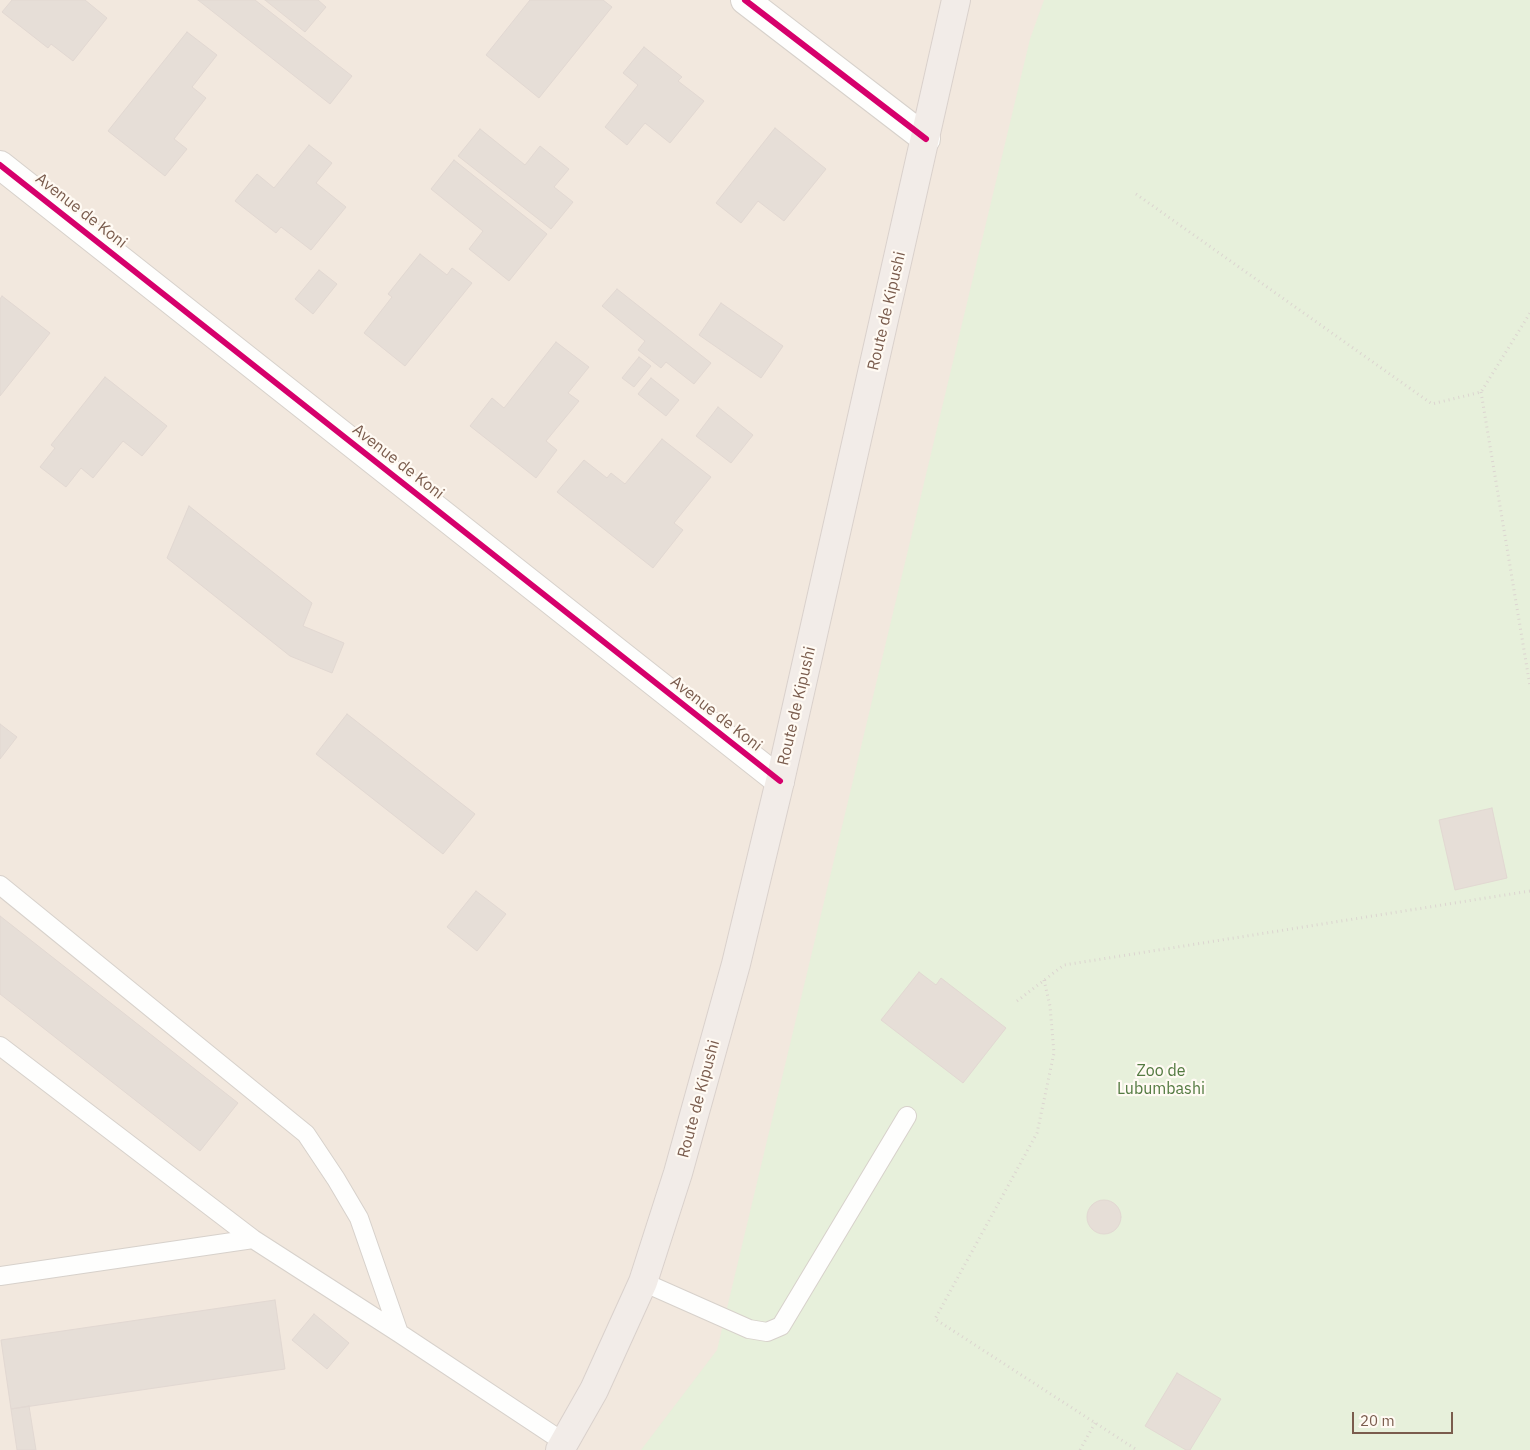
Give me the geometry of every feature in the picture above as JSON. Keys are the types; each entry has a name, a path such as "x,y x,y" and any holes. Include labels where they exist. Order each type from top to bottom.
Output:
{"highway":[{"name":"Route de Kipushi","path":"562,1447 594,1390 643,1282 678,1173 736,964 780,781 956,0"}],"street":[{"path":"745,0 926,139"},
{"name":"Avenue de Koni","path":"0,165 780,781"}],"lane":[{"path":"0,885 306,1134 359,1218 399,1333"},
{"path":"0,1046 253,1239 399,1333 562,1447"},
{"path":"643,1282 749,1329 767,1332 782,1326 907,1116"},
{"path":"0,1276 253,1239"}],"path":[{"path":"1136,194 1432,404 1481,392"},
{"path":"1530,313 1481,392 1530,686"},
{"path":"1017,1001 1064,965 1530,891"},
{"path":"1044,980 1050,1006 1054,1053 1037,1133 935,1319 1137,1450"},
{"path":"1080,1450 1095,1423"}],"shaded area":[{"path":"0,0 1530,0 1530,1450 0,1450"}],"green space":[{"name":"Zoo de Lubumbashi","path":"1044,0 1530,0 1530,1450 641,1450 717,1350 1030,39"}],"building":[{"path":"12,0 85,0 107,18 73,61 51,44 48,48 2,12"},
{"path":"198,0 255,0 352,76 330,104"},
{"path":"265,0 318,0 326,7 305,32"},
{"path":"530,0 603,0 612,7 539,98 486,55"},
{"path":"187,32 217,55 192,87 206,98 174,139 187,149 165,176 108,131"},
{"path":"644,47 682,77 678,81 704,101 670,143 645,123 627,145 605,127 638,85 623,73"},
{"path":"775,128 826,169 784,221 758,201 741,223 716,203"},
{"path":"480,129 525,165 540,146 569,169 554,187 573,202 551,229 458,156"},
{"path":"309,145 332,163 316,183 346,207 311,250 281,227 276,233 235,201 257,174 274,188"},
{"path":"454,160 547,234 509,281 469,249 483,231 431,189"},
{"path":"420,254 447,275 452,268 472,283 405,366 364,333 392,297 388,294"},
{"path":"319,270 337,284 313,314 295,299"},
{"path":"617,289 711,363 694,384 666,362 661,368 638,350 645,341 602,306"},
{"path":"2,296 50,333 0,396 0,299"},
{"path":"721,303 783,346 761,378 699,335"},
{"path":"556,342 589,367 568,393 579,401 546,441 557,450 536,478 470,426 492,398 504,408"},
{"path":"639,357 651,366 634,387 622,378"},
{"path":"105,377 167,426 142,456 123,441 93,478 81,468 66,487 40,467 55,448 51,445"},
{"path":"651,378 679,400 666,416 638,394"},
{"path":"718,407 753,435 731,463 696,436"},
{"path":"662,439 711,477 674,523 683,530 653,568 557,492 584,460 607,478 611,473 625,484"},
{"path":"189,506 312,603 303,626 344,643 332,673 290,656 167,558"},
{"path":"347,714 475,814 443,854 316,754"},
{"path":"0,724 17,737 0,759"},
{"path":"1492,808 1507,878 1455,890 1439,820"},
{"path":"476,891 506,914 477,951 447,927"},
{"path":"0,916 238,1103 200,1151 0,994"},
{"path":"919,972 936,985 941,978 1006,1028 963,1083 881,1020"},
{"path":"1104,1200 1111,1201 1116,1205 1120,1210 1120,1224 1116,1229 1111,1233 1104,1234 1097,1233 1092,1229 1088,1224 1087,1217 1088,1210 1092,1205 1097,1201"},
{"path":"275,1300 285,1369 11,1409 1,1340"},
{"path":"314,1314 349,1343 327,1369 292,1340"},
{"path":"1177,1373 1221,1399 1190,1450 1186,1450 1145,1426"},
{"path":"29,1406 36,1450 17,1450 11,1409"}],"cycle path":[{"path":"745,0 926,139"},
{"path":"0,165 780,781"}]}
